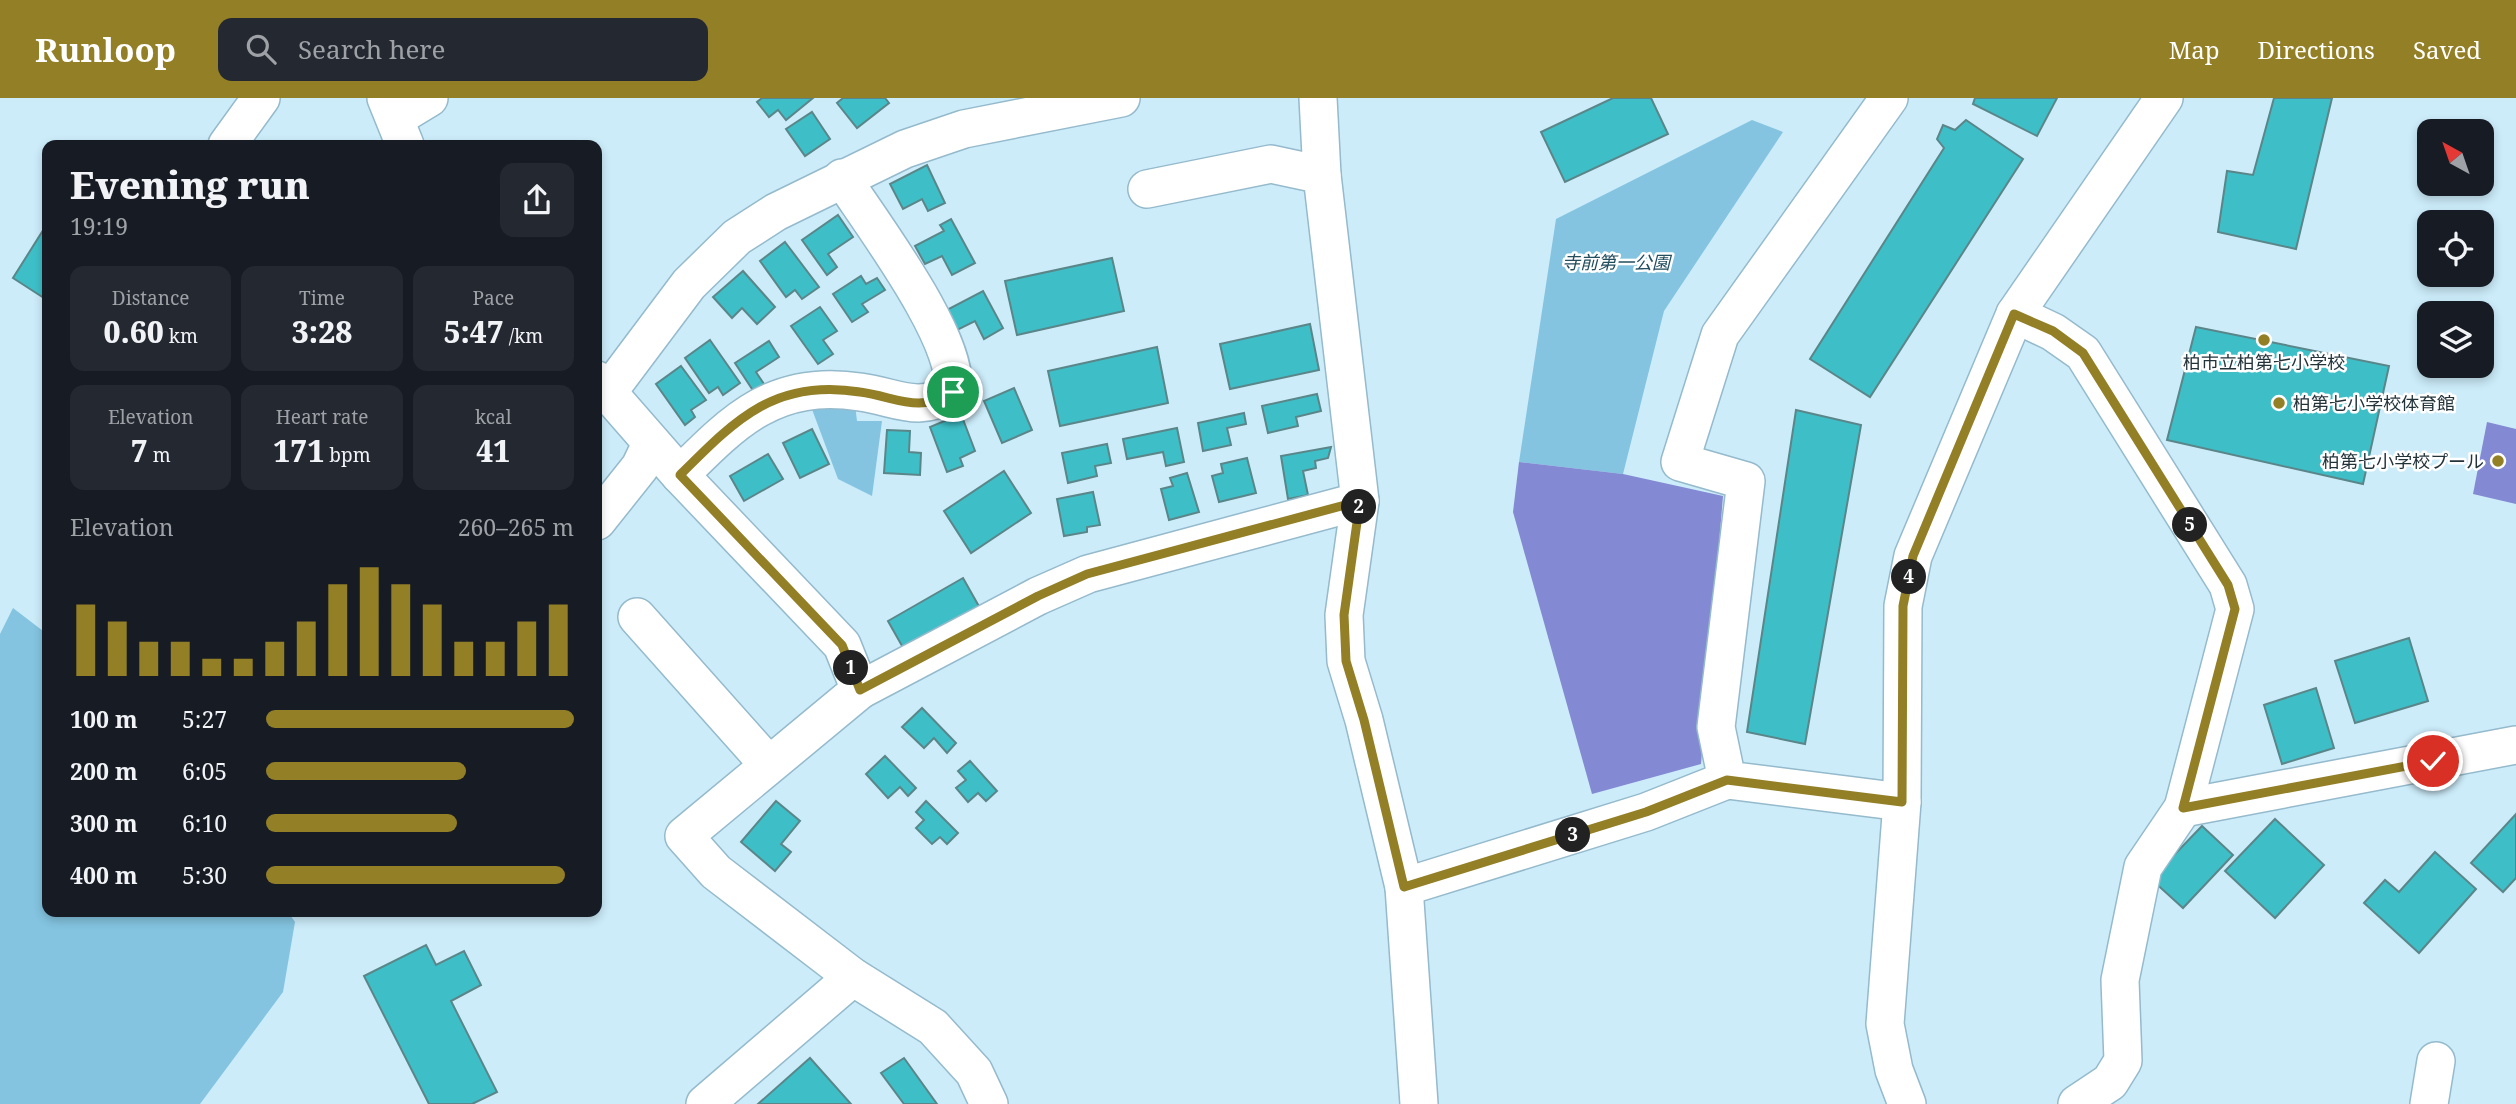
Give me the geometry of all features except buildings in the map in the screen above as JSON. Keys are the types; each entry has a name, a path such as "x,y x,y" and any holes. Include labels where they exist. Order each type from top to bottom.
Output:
{"street":[{"path":"231,140 261,98"},
{"path":"396,120 429,98"},
{"path":"860,690 842,645 651,444 602,386 690,284 737,237 776,212 905,149 964,129 1121,98"},
{"path":"1318,98 1322,175 1360,501 1344,615 1346,661 1364,720 1404,887 1419,1104"},
{"path":"1727,780 1716,727 1746,481 1680,462 1720,335 1889,98"},
{"path":"1907,1104 1894,1070 1885,1024 1902,802 1903,606 1913,556 2014,314 2164,98"},
{"path":"1147,189 1271,164 1322,175"},
{"path":"680,475 728,427 759,405 806,392 859,391 915,404 937,402 953,392 956,378 950,354 919,297 842,178"},
{"path":"2014,314 2053,331 2083,353 2228,585 2235,609 2183,808 2143,867 2120,980 2123,1061 2110,1082 2077,1104"},
{"path":"602,515 640,467 651,444"},
{"path":"989,1104 974,1072 933,1027 853,977 716,872 684,836 860,690 1038,596 1087,574 1360,501"},
{"path":"637,617 768,764"},
{"path":"2183,808 2516,745"},
{"path":"1404,887 1646,812 1727,780 1902,802"},
{"path":"705,1104 853,977"},
{"path":"2429,1104 2436,1061"}],"green space":[{"name":"寺前第一公園","path":"1752,120 1783,132 1664,311 1623,474 1519,462 1556,219"},
{"path":"810,404 855,405 857,421 882,421 872,496 838,479"},
{"path":"13,608 42,630 42,917 292,917 295,922 283,992 200,1104 0,1104 0,634"}],"water":[{"name":"柏第七小学校プール","path":"2487,422 2516,429 2516,504 2473,494"},
{"path":"1519,462 1623,474 1723,496 1701,764 1592,794 1513,512"}],"place":[{"name":"柏市立柏第七小学校","path":"2264,340"},
{"name":"柏第七小学校体育館","path":"2279,403"},
{"name":"柏第七小学校プール","path":"2498,461"}],"route":[{"path":"953,392 937,402 915,404 859,391 806,392 759,405 728,427 680,475 842,645 860,690 1038,596 1087,574 1360,501 1344,615 1346,661 1364,720 1404,887 1646,812 1727,780 1902,802 1901,649 1903,606 1913,556 2014,314 2053,331 2083,353 2228,585 2235,609 2183,808 2433,761"}]}
